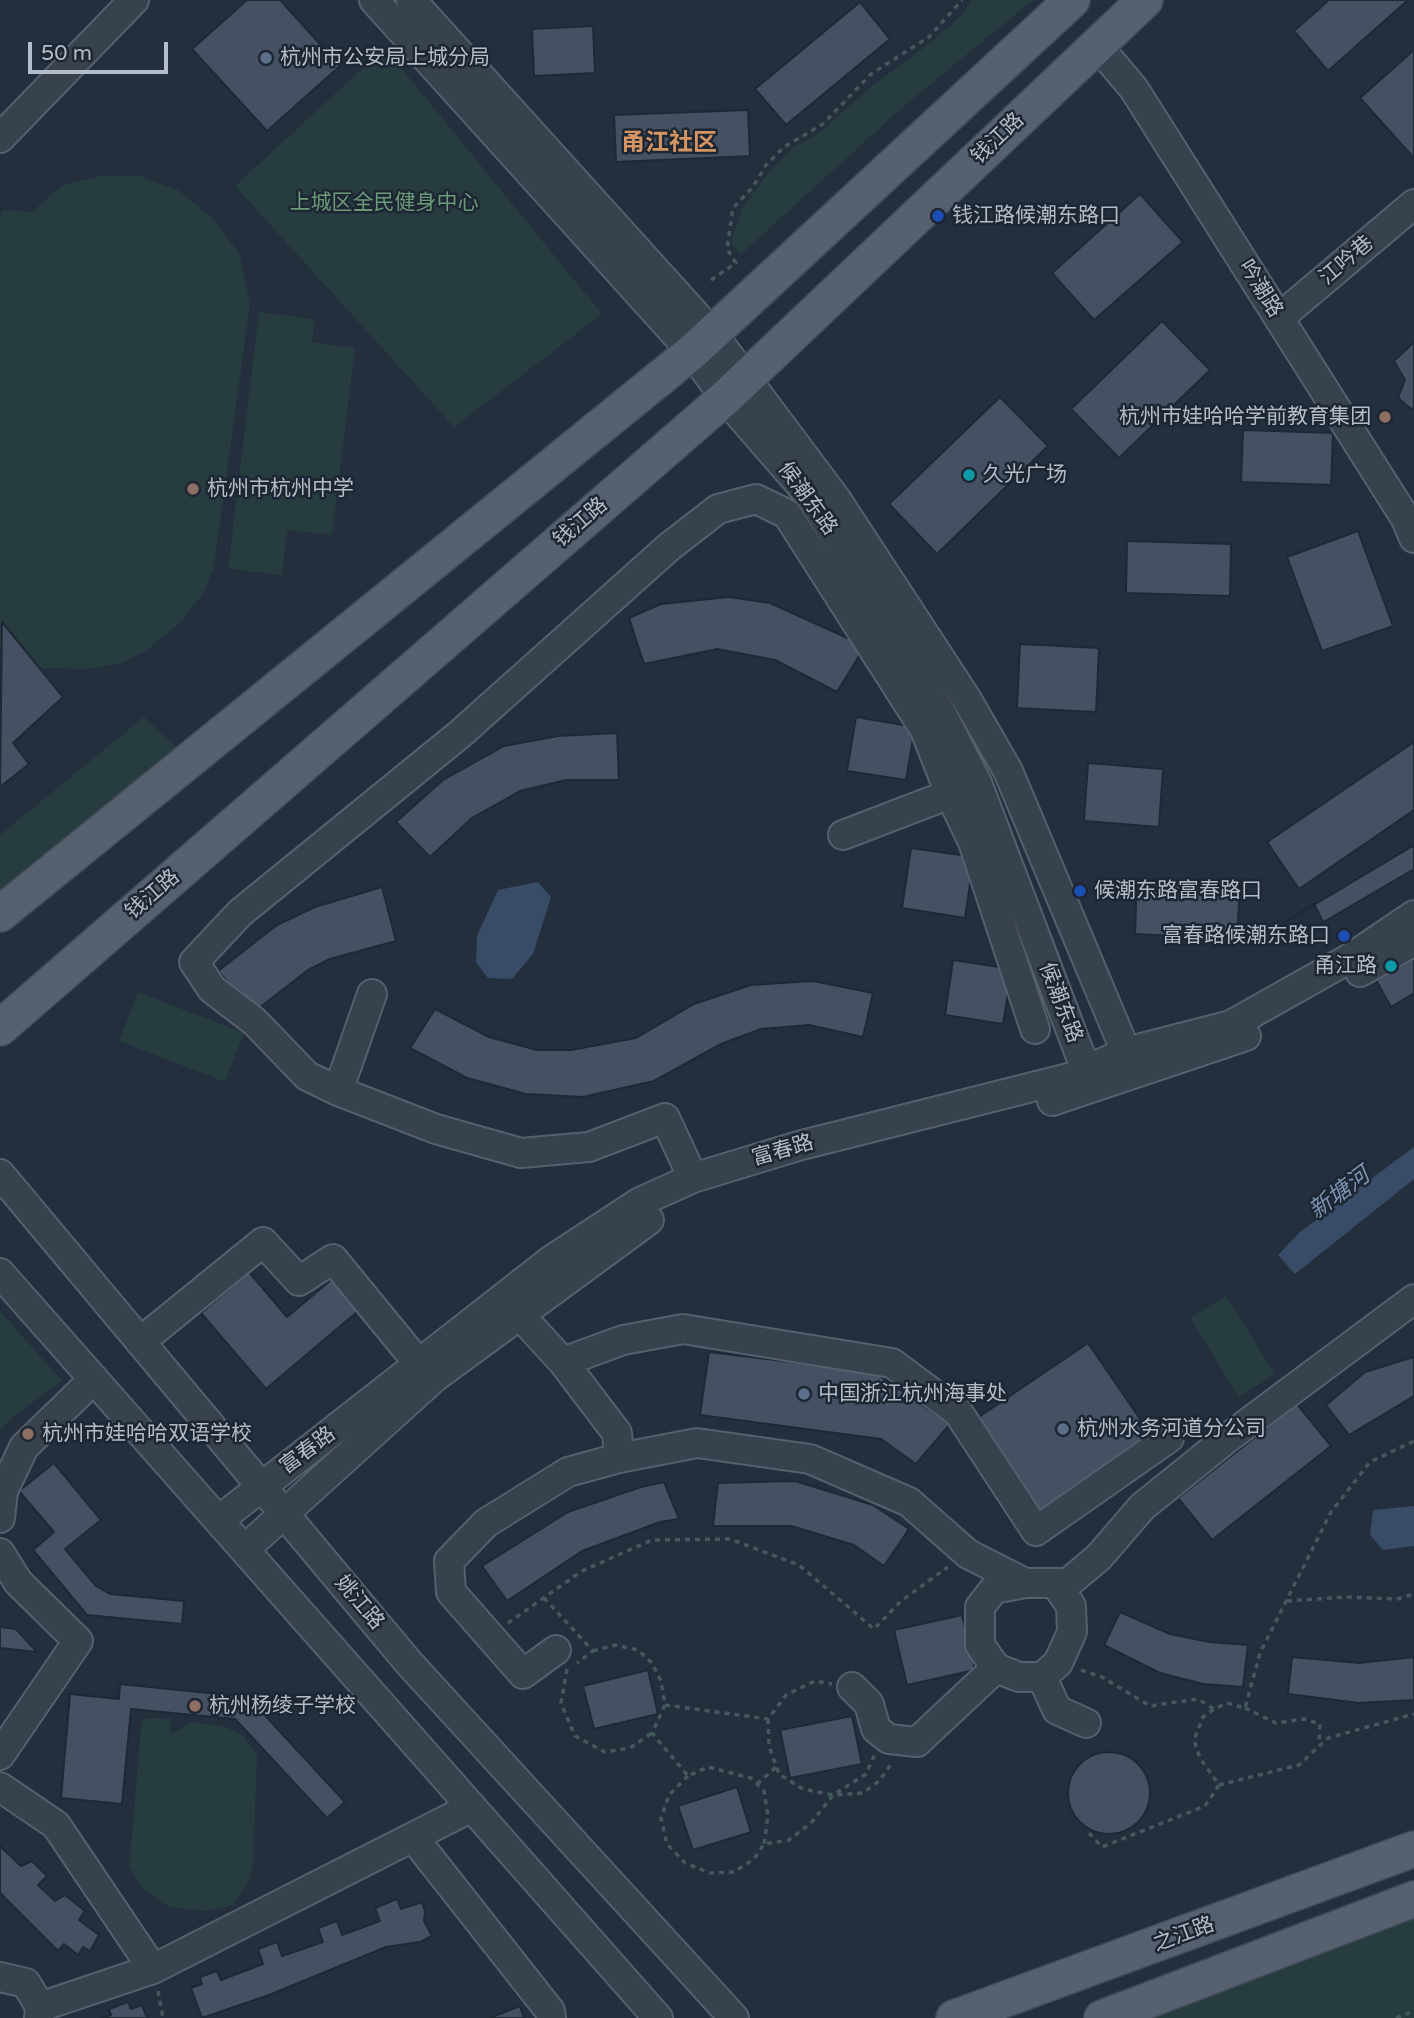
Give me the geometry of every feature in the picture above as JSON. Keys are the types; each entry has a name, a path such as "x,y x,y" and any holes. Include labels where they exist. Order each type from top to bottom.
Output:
{"main road":[{"path":"0,915 702,342 1072,0"},
{"name":"钱江路","path":"0,1028 736,388 1145,0"},
{"name":"之江路","path":"954,2018 1414,1849"},
{"path":"1102,2018 1414,1899"}],"street":[{"path":"0,138 134,0"},
{"name":"候潮东路","path":"374,0 702,342"},
{"name":"候潮东路","path":"411,0 702,342 811,497 942,714 977,783 1090,1080"},
{"name":"吟潮路","path":"1097,45 1134,89 1406,519 1414,538"},
{"name":"江吟巷","path":"1279,318 1414,204"},
{"name":"候潮东路","path":"736,388 835,499 966,698 1008,771 1129,1064"},
{"path":"693,1178 665,1118 589,1147 521,1153 436,1129 338,1091 307,1076 255,1022 212,989 194,962 240,913 460,734 669,547 718,509 756,499 787,514 925,730 950,794 973,842 1035,1029"},
{"path":"843,835 1008,771"},
{"name":"富春路","path":"219,1520 419,1364 669,1207 758,1176 1090,1080 1231,1025 1352,957 1414,915"},
{"name":"富春路","path":"1129,1064 1235,1042 1414,941"},
{"path":"338,1091 372,994"},
{"name":"富春路","path":"244,1549 285,1515 435,1377 510,1305 550,1261 640,1202 693,1178 797,1146 992,1098 1090,1080"},
{"name":"姚江路","path":"0,1174 410,1663 734,2018"},
{"path":"140,1342 263,1242 299,1281 333,1259 419,1364"},
{"path":"0,1273 658,2018"},
{"path":"1050,1670 1019,1677 996,1668 980,1645 980,1607 994,1589 1025,1583 1068,1583 1100,1557 1142,1507 1225,1440 1414,1299"},
{"path":"510,1305 563,1362 617,1433 619,1458"},
{"path":"563,1362 622,1340 683,1329 892,1363 958,1412 1036,1531 1169,1438"},
{"path":"0,1518 4,1491 24,1447 94,1379"},
{"path":"556,1650 523,1674 451,1592 449,1561 486,1523 568,1472 619,1458 697,1443 810,1459 909,1502 968,1554 1025,1583"},
{"path":"0,1553 19,1582 78,1641 0,1755"},
{"path":"1055,1583 1071,1605 1072,1632 1050,1670 1057,1710 1086,1723"},
{"path":"852,1688 869,1704 876,1729 889,1739 917,1742 996,1668"},
{"path":"0,1787 56,1825 153,1969"},
{"path":"0,1977 26,1983 39,2013 153,1969 472,1807"},
{"path":"413,1837 550,2011 551,2018"}],"path":[{"path":"711,280 736,263 727,249 733,208 753,187 766,166 784,147 823,124 871,74 929,37 962,0"},
{"path":"1245,1708 1260,1653 1331,1512 1370,1462 1414,1441"},
{"path":"489,1636 582,1571 652,1540 730,1539 799,1565 874,1629 901,1601 968,1554"},
{"path":"1287,1601 1346,1597 1397,1599 1414,1594"},
{"path":"544,1598 593,1651"},
{"path":"615,1645 638,1650 653,1663 661,1681 665,1705 652,1732 630,1748 605,1752 575,1736 561,1703 568,1669 593,1651 615,1645"},
{"path":"1050,1670 1102,1677 1150,1706 1198,1699 1213,1709"},
{"path":"852,1688 815,1681 786,1695 768,1719 769,1746 779,1774 803,1789 833,1795 863,1793 879,1781 908,1742"},
{"path":"1219,1785 1200,1758 1194,1740 1203,1717 1227,1703 1245,1708 1276,1723 1304,1720 1320,1724 1319,1745"},
{"path":"665,1705 768,1719"},
{"path":"1089,1833 1102,1847 1205,1806 1219,1785 1299,1765 1328,1738 1414,1714"},
{"path":"764,1844 789,1840 811,1823 833,1795 866,1774 875,1754 876,1729"},
{"path":"652,1732 688,1776"},
{"path":"708,1766 730,1770 751,1778 764,1791 768,1816 764,1844 754,1859 734,1872 710,1874 685,1863 667,1844 661,1818 669,1795 688,1776 708,1766"},
{"path":"757,1784 776,1767"},
{"path":"1396,2018 1414,2011"}],"green space":[{"path":"972,0 1033,0 903,107 741,254 731,243 742,208 768,174 792,148 817,135 873,85 958,19"},
{"name":"上城区全民健身中心","path":"385,48 602,314 454,427 235,186"},
{"path":"101,176 140,176 179,191 211,217 239,253 250,303 214,566 204,592 182,621 147,650 120,664 87,669 39,668 0,648 0,222 2,210 32,212 63,185"},
{"path":"259,312 315,319 312,342 355,348 332,535 287,530 282,575 228,569"},
{"path":"144,717 184,755 0,912 0,835"},
{"path":"138,992 244,1033 225,1082 119,1041"},
{"path":"1226,1296 1275,1374 1239,1397 1190,1318"},
{"path":"0,1311 62,1381 16,1414 0,1431"},
{"path":"142,1718 171,1719 170,1734 194,1722 226,1727 243,1736 257,1755 253,1865 248,1883 233,1905 203,1911 169,1907 144,1890 129,1867"},
{"path":"1414,1915 1414,2018 1149,2018"}],"water":[{"path":"538,882 551,897 533,954 512,979 488,978 476,962 477,936 498,890"},
{"path":"1414,1147 1414,1179 1295,1274 1278,1255 1300,1232"},
{"path":"1414,1506 1414,1546 1383,1550 1370,1535 1373,1510"}],"building":[{"name":"杭州市公安局上城分局","path":"247,0 280,0 340,66 267,131 192,49"},
{"path":"1329,0 1408,0 1328,71 1294,31"},
{"path":"860,2 890,39 786,125 755,89"},
{"path":"593,26 595,73 534,76 532,29"},
{"path":"1414,50 1414,156 1413,157 1360,98"},
{"path":"748,110 750,156 616,162 614,115"},
{"path":"1140,194 1183,242 1094,320 1052,273"},
{"path":"1162,321 1210,370 1119,458 1071,409"},
{"path":"1414,342 1414,408 1411,409 1398,398 1405,380 1394,361"},
{"name":"久光广场","path":"1000,397 1048,446 937,554 889,504"},
{"path":"1243,430 1333,433 1331,485 1241,482"},
{"path":"1358,531 1393,626 1322,651 1287,557"},
{"path":"1127,541 1231,544 1230,596 1126,593"},
{"path":"729,597 770,603 865,646 837,692 775,660 717,649 644,664 629,618 661,604"},
{"path":"2,622 63,697 13,743 29,764 0,787"},
{"path":"1020,644 1099,648 1096,712 1017,708"},
{"path":"856,717 915,727 906,780 847,771"},
{"path":"617,733 619,780 566,780 520,791 472,818 430,857 396,822 443,780 504,746 558,736"},
{"path":"1414,742 1414,810 1299,889 1267,842"},
{"path":"1088,763 1163,769 1159,827 1084,821"},
{"name":"甬江路","path":"1414,845 1414,869 1291,941 1282,924"},
{"path":"911,848 974,857 965,918 902,908"},
{"path":"1137,880 1240,885 1237,939 1135,934"},
{"path":"382,887 396,941 330,959 308,970 254,1012 218,971 277,925 315,907"},
{"path":"1314,904 1323,922 1291,941 1282,924"},
{"name":"甬江路","path":"1414,906 1414,993 1391,1007 1354,940"},
{"path":"953,960 1012,969 1003,1024 945,1015"},
{"path":"813,981 873,993 863,1037 809,1025 761,1029 721,1044 654,1081 583,1097 526,1094 467,1078 410,1048 435,1009 489,1037 537,1050 571,1050 636,1038 694,1004 751,985"},
{"path":"249,1272 287,1317 337,1275 364,1306 266,1389 201,1313"},
{"name":"杭州水务河道分公司","path":"1088,1343 1153,1438 1037,1516 973,1421"},
{"name":"中国浙江杭州海事处","path":"709,1352 874,1372 950,1424 916,1464 881,1439 700,1415"},
{"path":"1414,1357 1414,1396 1349,1435 1326,1405 1365,1372"},
{"path":"1297,1404 1331,1446 1212,1540 1178,1498"},
{"path":"54,1463 101,1520 65,1549 96,1586 110,1594 184,1601 182,1624 87,1615 33,1550 54,1532 19,1491"},
{"path":"795,1481 873,1505 909,1529 884,1566 854,1545 791,1526 713,1526 718,1483"},
{"path":"664,1482 679,1519 660,1522 582,1551 507,1601 482,1566 568,1512"},
{"path":"1120,1612 1170,1634 1209,1642 1248,1645 1243,1687 1203,1684 1160,1673 1104,1645"},
{"path":"962,1615 975,1670 907,1685 894,1630"},
{"path":"0,1627 16,1629 37,1652 0,1648"},
{"path":"1292,1657 1359,1663 1414,1657 1414,1700 1359,1703 1288,1694"},
{"path":"648,1670 658,1714 594,1729 583,1686"},
{"path":"120,1684 248,1697 345,1802 327,1818 235,1719 131,1709 122,1804 61,1798 70,1694 119,1699"},
{"path":"852,1716 862,1764 790,1778 780,1730"},
{"path":"1109,1752 1125,1755 1138,1764 1147,1777 1150,1793 1147,1809 1138,1822 1125,1831 1109,1834 1093,1831 1080,1822 1071,1809 1068,1793 1071,1777 1080,1764 1093,1755"},
{"path":"737,1787 751,1832 693,1850 678,1806"},
{"path":"0,1846 21,1866 32,1861 47,1876 38,1885 55,1901 65,1895 85,1911 79,1920 99,1935 90,1951 83,1947 78,1955 64,1944 58,1951 0,1893"},
{"path":"397,1899 401,1909 422,1902 424,1921 432,1936 420,1942 386,1947 269,1995 202,2018 191,1988 202,1984 200,1977 217,1971 221,1980 263,1964 258,1949 277,1942 282,1956 323,1942 318,1928 337,1921 342,1935 380,1921 375,1908"},
{"path":"128,2002 131,2009 142,2005 147,2018 101,2018 111,2015 109,2009"},
{"path":"520,2006 524,2018 490,2018"}],"place":[{"name":"杭州市公安局上城分局","path":"266,58"},
{"name":"钱江路候潮东路口","path":"938,216"},
{"name":"杭州市娃哈哈学前教育集团","path":"1385,417"},
{"name":"久光广场","path":"969,475"},
{"name":"杭州市杭州中学","path":"193,489"},
{"name":"候潮东路富春路口","path":"1080,891"},
{"name":"富春路候潮东路口","path":"1344,936"},
{"name":"甬江路","path":"1391,966"},
{"name":"中国浙江杭州海事处","path":"804,1394"},
{"name":"杭州水务河道分公司","path":"1063,1429"},
{"name":"杭州市娃哈哈双语学校","path":"28,1434"},
{"name":"杭州杨绫子学校","path":"195,1706"}],"district":[{"name":"甬江社区","path":"669,144"}],"water label":[{"name":"新塘河","path":"1340,1194"}]}
